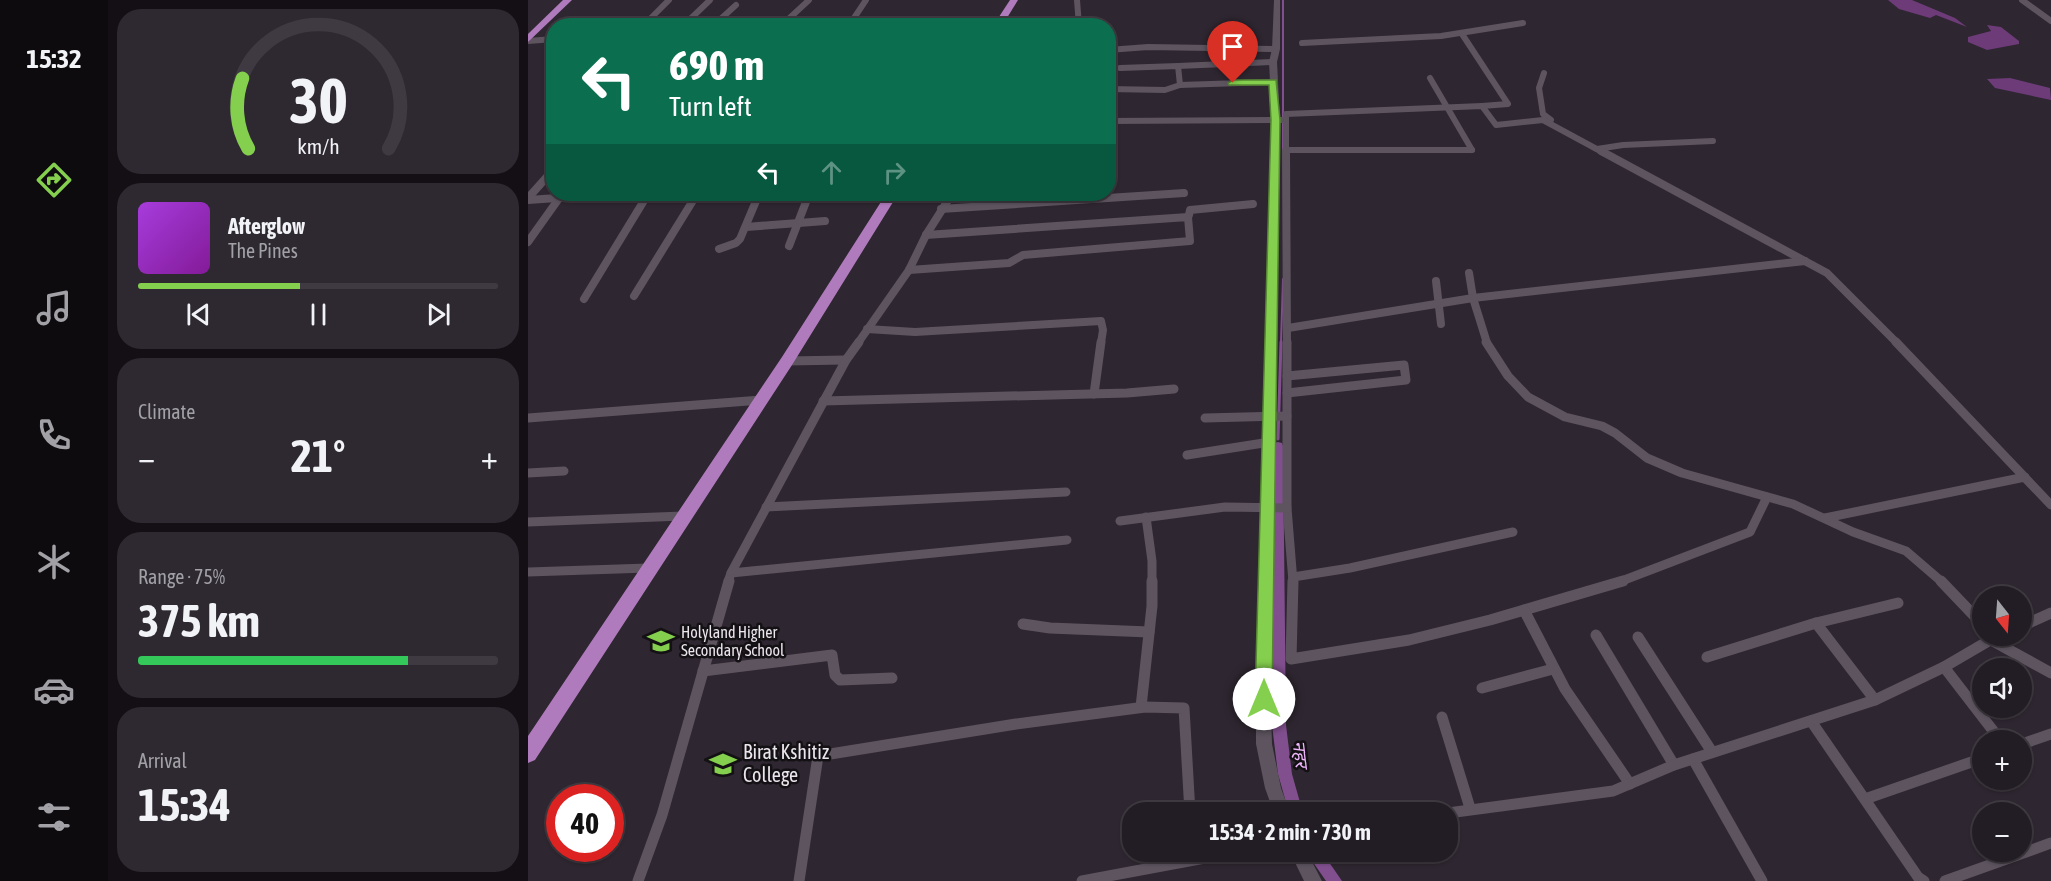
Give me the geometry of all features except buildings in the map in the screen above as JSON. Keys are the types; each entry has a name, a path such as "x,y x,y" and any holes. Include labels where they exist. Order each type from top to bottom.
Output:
{"main road":[{"path":"528,29 558,0"},
{"path":"550,18 568,0"},
{"path":"1002,18 1014,0"},
{"path":"528,40 546,22"},
{"path":"528,753 648,568 787,361 888,201"}],"street":[{"path":"651,18 669,0"},
{"path":"691,18 710,0"},
{"path":"790,18 809,0"},
{"path":"854,18 866,0"},
{"path":"1077,0 1078,18"},
{"path":"1277,0 1273,82 1287,150 1287,508 1293,577 1291,659 1409,640 1606,587 1750,532 1767,497"},
{"path":"2022,0 2051,21"},
{"path":"722,18 736,5"},
{"path":"1302,43 1419,38 1462,34 1523,23"},
{"path":"1278,802 1264,744 1263,677 1280,120 1286,114 1298,112 1508,104 1462,34"},
{"path":"528,40 546,39"},
{"path":"1116,49 1148,47 1276,49"},
{"path":"1120,68 1273,62"},
{"path":"1178,66 1180,86"},
{"path":"1544,73 1539,88 1543,114 1556,123"},
{"path":"1287,150 1472,150 1430,78"},
{"path":"1116,89 1165,90 1180,86 1273,82"},
{"path":"1482,106 1496,125 1543,120 1838,281 2051,505"},
{"path":"1116,121 1280,120"},
{"path":"1597,149 1623,145 1713,141"},
{"path":"528,199 546,178"},
{"path":"1116,197 1184,193"},
{"path":"528,199 546,198"},
{"path":"528,242 557,201"},
{"path":"584,299 644,201"},
{"path":"634,296 693,201"},
{"path":"719,249 736,243 746,227 756,201"},
{"path":"789,246 806,201"},
{"path":"638,881 662,815 731,573 846,360 909,270 926,235 947,201"},
{"path":"941,209 1062,201"},
{"path":"1189,215 1190,210 1253,204"},
{"path":"909,270 1008,263 1023,255 1190,241 1188,217 926,235"},
{"path":"746,227 825,221"},
{"path":"1288,328 1473,298 1805,261"},
{"path":"1469,273 1473,298 1486,342 1508,376 1528,397 1564,417 1602,426 1615,433 1647,458 1682,473 1793,504 1853,532 1906,551 1936,576 1972,614"},
{"path":"1436,281 1441,324"},
{"path":"867,329 915,332 1101,321 1103,330 1094,394"},
{"path":"787,361 846,360"},
{"path":"1287,376 1404,365 1406,380 1287,393"},
{"path":"823,401 1094,394 1174,389"},
{"path":"528,418 761,400"},
{"path":"1204,418 1287,416"},
{"path":"1187,455 1270,442"},
{"path":"528,473 564,471"},
{"path":"1825,518 2025,477"},
{"path":"766,507 1066,492"},
{"path":"1120,521 1225,507 1287,508"},
{"path":"528,522 683,516"},
{"path":"1141,707 1152,606 1152,561 1146,518"},
{"path":"1293,577 1350,568 1513,532"},
{"path":"731,573 1067,540"},
{"path":"528,572 648,568"},
{"path":"1707,657 1816,623 1898,603"},
{"path":"1524,610 1553,669 1630,783"},
{"path":"2032,622 2051,614"},
{"path":"1816,623 1875,700"},
{"path":"1023,624 1050,628 1149,632"},
{"path":"1596,635 1674,765"},
{"path":"1638,638 1712,752"},
{"path":"1458,811 1612,791 1674,765 1875,700 1944,667 1979,646"},
{"path":"2008,646 2051,673"},
{"path":"703,671 832,655 836,675 840,680 892,678"},
{"path":"1944,667 1993,730"},
{"path":"1482,688 1553,669"},
{"path":"799,881 818,756 1004,725 1141,707 1184,708 1189,802"},
{"path":"1442,717 1470,808"},
{"path":"1811,721 1918,877 1923,881"},
{"path":"2032,741 2051,734"},
{"path":"1693,759 1762,881"},
{"path":"1865,799 1972,762"},
{"path":"1945,881 2051,843"},
{"path":"1082,881 1166,862"},
{"path":"1303,862 1313,881"}],"shaded area":[{"path":"1888,0 1912,0 1955,18 1967,27 1936,15 1930,18 1899,9"},
{"path":"1987,25 2001,27 2019,41 2019,44 1987,50 1968,42 1968,37 1991,31"},
{"path":"2010,78 2050,88 2051,100 1995,88 1987,79"}],"waterway":[{"path":"1283,0 1283,152"},
{"path":"1281,343 1283,279"},
{"path":"1278,439 1281,342"},
{"name":"नहर","path":"1278,446 1279,725 1285,774 1293,802"},
{"name":"नहर","path":"1321,862 1335,881"}],"place":[{"name":"Holyland Higher Secondary School","path":"661,641"},
{"name":"Birat Kshitiz College","path":"723,764"}],"route":[{"path":"1233,83 1273,82 1276,120 1264,699"}]}
